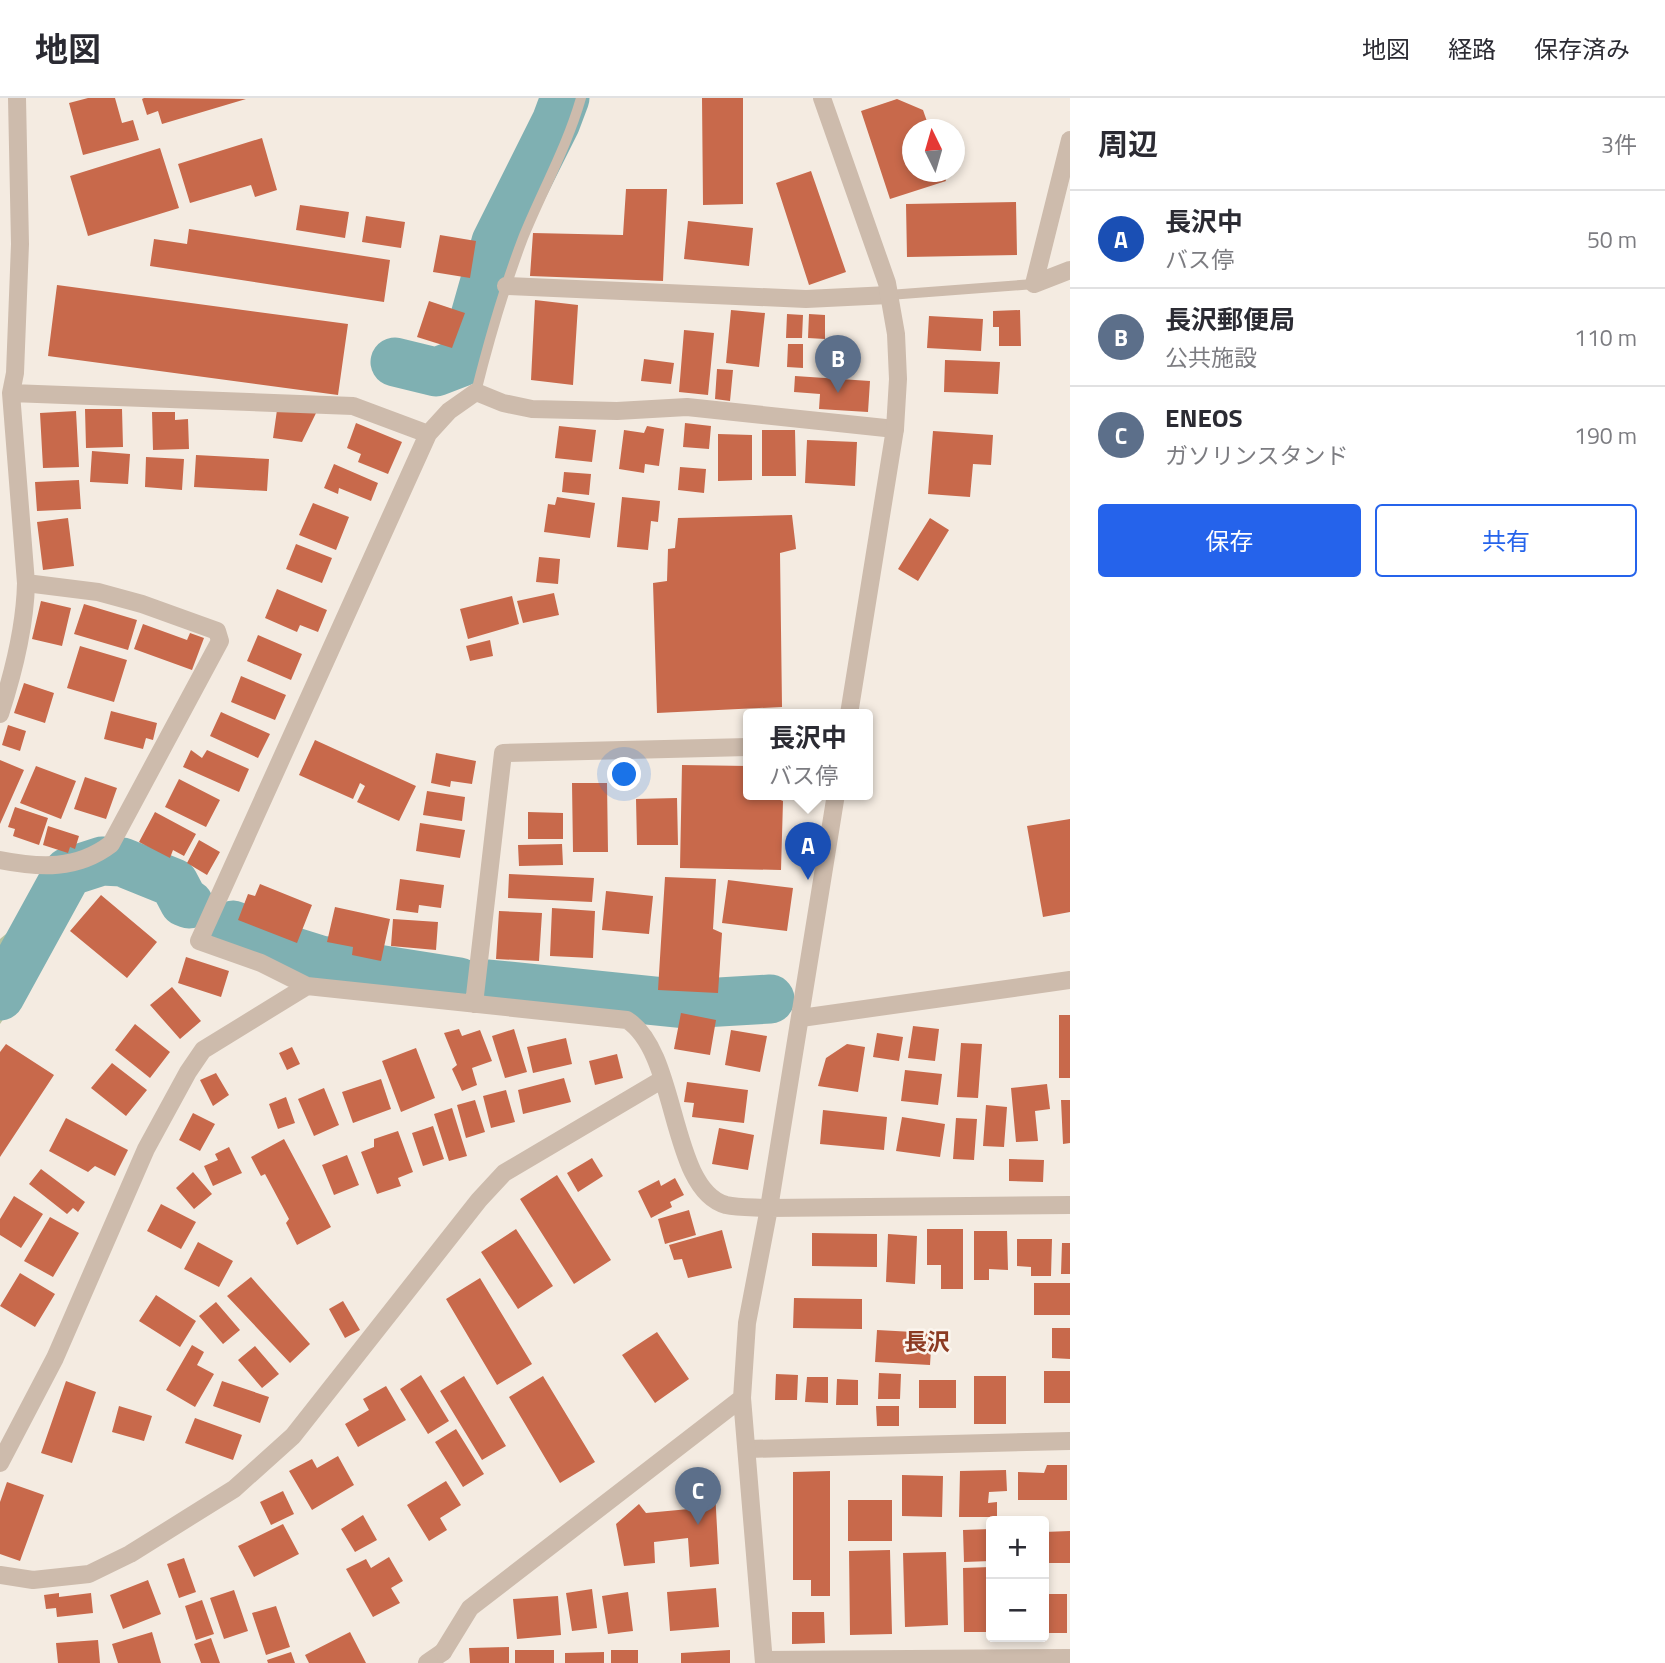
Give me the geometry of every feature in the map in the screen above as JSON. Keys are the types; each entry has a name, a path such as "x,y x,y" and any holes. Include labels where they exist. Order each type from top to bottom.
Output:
{"street":[{"path":"0,714 18,652 26,610 11,393 15,373 20,244 17,98"},
{"path":"822,98 887,283 896,334 898,379 895,429 850,709"},
{"path":"1034,284 1070,141"},
{"path":"1034,284 1070,271"},
{"path":"506,286 806,299 888,295"},
{"path":"11,393 353,406 428,434"},
{"path":"895,429 687,407 617,411 532,409 503,403 476,393 449,411 428,434 199,941 261,963 307,986 627,1020 639,1027 648,1040 690,1165 703,1187 725,1205 769,1208 1070,1205"},
{"path":"0,860 33,866 59,865 98,854 111,844 220,642 218,631 142,604 98,592 26,583"},
{"path":"474,1004 503,753 743,747"},
{"path":"835,800 801,1018 747,1323 742,1398 764,1662 1070,1658"},
{"path":"801,1018 1070,980"},
{"path":"0,1462 55,1358 146,1149 188,1072 203,1050 307,986"},
{"path":"0,1575 33,1580 89,1574 130,1554 234,1489 293,1436 479,1200 504,1173 663,1079"},
{"path":"427,1663 443,1658 470,1608 742,1398"},
{"path":"747,1449 1070,1441"}],"lane":[{"path":"476,393 497,309 524,235 560,157 581,98"},
{"path":"888,295 1034,284"}],"green space":[{"path":"58,891 77,898 27,985 0,1024 0,939"}],"building":[{"path":"88,98 115,98 122,123 133,120 139,140 83,155 69,103"},
{"path":"702,98 743,98 743,204 703,205"},
{"path":"142,99 246,99 162,124 158,111 147,115"},
{"path":"897,99 923,110 926,119 902,119 902,182 943,182 890,199 861,111"},
{"path":"262,138 277,190 255,197 251,185 190,203 178,164"},
{"path":"160,148 179,208 88,236 70,176"},
{"path":"811,171 846,272 809,285 776,183"},
{"path":"626,189 667,189 663,281 530,276 533,233 623,235"},
{"path":"1016,202 1017,255 907,257 906,204"},
{"path":"300,205 349,212 345,238 296,230"},
{"path":"366,216 405,222 401,248 362,242"},
{"path":"688,221 753,228 749,266 684,259"},
{"path":"189,229 390,260 384,302 150,266 154,239 187,244"},
{"path":"440,235 476,241 470,278 433,272"},
{"path":"57,285 348,324 338,395 48,356"},
{"path":"535,300 578,305 573,385 531,380"},
{"path":"429,301 465,313 452,348 417,337"},
{"path":"731,310 765,313 759,367 726,363"},
{"path":"1020,310 1021,346 999,346 999,327 993,327 993,311"},
{"path":"787,314 803,315 802,338 786,338"},
{"path":"809,314 825,315 825,339 808,338"},
{"path":"929,316 983,319 981,351 927,348"},
{"path":"684,330 714,333 708,395 679,392"},
{"path":"788,344 803,344 803,368 787,367"},
{"path":"644,359 674,363 671,384 641,381"},
{"path":"945,360 1000,362 998,394 944,392"},
{"path":"717,369 733,370 730,401 715,399"},
{"path":"795,376 870,381 868,412 819,409 820,394 794,392"},
{"path":"85,409 122,409 123,447 86,448"},
{"path":"277,410 317,411 302,442 273,438"},
{"path":"76,411 79,467 43,468 40,413"},
{"path":"152,412 175,412 175,420 188,419 189,449 153,450"},
{"path":"356,423 402,442 388,474 358,462 361,454 347,448"},
{"path":"685,423 711,426 709,449 683,447"},
{"path":"559,426 596,430 592,462 555,458"},
{"path":"647,426 664,429 659,466 645,464 644,473 619,469 624,430 644,433"},
{"path":"762,430 795,430 796,476 762,476"},
{"path":"933,431 993,435 991,465 973,464 970,497 928,494"},
{"path":"718,434 752,435 752,480 718,481"},
{"path":"807,440 857,442 855,486 805,483"},
{"path":"92,451 130,454 128,484 90,482"},
{"path":"196,455 269,459 267,491 194,487"},
{"path":"146,457 184,459 182,490 145,487"},
{"path":"334,464 378,483 371,501 339,488 338,494 324,488"},
{"path":"680,467 706,469 704,493 678,490"},
{"path":"564,472 591,474 589,495 562,492"},
{"path":"79,480 81,509 37,511 35,482"},
{"path":"557,497 595,503 590,538 544,532 548,504 555,505"},
{"path":"622,497 660,501 658,522 651,521 648,550 617,547"},
{"path":"313,503 349,517 336,550 299,535"},
{"path":"792,515 796,549 780,553 782,707 657,713 653,583 667,581 668,549 675,548 678,518"},
{"path":"68,518 74,566 43,570 37,522"},
{"path":"930,518 949,530 918,581 898,569"},
{"path":"296,544 332,558 322,583 286,569"},
{"path":"539,557 560,559 558,584 536,582"},
{"path":"277,589 327,610 318,632 300,625 297,632 265,618"},
{"path":"554,593 559,615 523,623 517,601"},
{"path":"512,596 519,624 468,639 460,609"},
{"path":"41,601 71,608 62,646 32,639"},
{"path":"84,604 137,620 128,650 74,634"},
{"path":"143,624 187,640 190,633 204,638 192,670 134,649"},
{"path":"258,635 302,654 291,680 247,661"},
{"path":"490,640 493,656 470,661 466,646"},
{"path":"80,646 127,660 114,702 67,688"},
{"path":"241,676 286,695 275,720 231,702"},
{"path":"24,683 54,693 45,723 14,713"},
{"path":"111,711 157,723 153,740 146,738 143,749 104,739"},
{"path":"221,712 270,734 258,758 210,736"},
{"path":"8,725 26,731 20,751 2,745"},
{"path":"315,740 416,786 399,821 357,802 365,786 360,783 353,799 299,775"},
{"path":"191,750 202,758 207,750 249,769 239,792 183,767"},
{"path":"436,753 476,761 472,784 451,781 450,787 431,783"},
{"path":"0,760 24,770 0,824"},
{"path":"682,765 743,766 743,800 783,801 781,870 680,868"},
{"path":"36,766 76,781 61,819 20,803"},
{"path":"85,777 117,788 106,819 74,809"},
{"path":"179,779 220,800 206,827 165,807"},
{"path":"572,783 607,783 608,852 573,852"},
{"path":"427,791 465,797 462,821 423,815"},
{"path":"677,798 678,845 637,845 636,799"},
{"path":"15,807 48,818 39,845 13,836 15,829 8,827"},
{"path":"155,812 196,834 184,856 173,850 170,858 139,842"},
{"path":"528,812 563,813 563,839 528,839"},
{"path":"1070,819 1070,912 1043,917 1027,826"},
{"path":"420,823 465,830 460,858 416,851"},
{"path":"48,826 79,836 75,849 70,847 68,853 43,845"},
{"path":"199,840 220,852 207,875 187,863"},
{"path":"562,844 563,865 519,866 518,845"},
{"path":"509,874 594,878 592,902 508,898"},
{"path":"665,877 716,879 713,929 722,933 718,993 658,990"},
{"path":"400,879 444,885 441,908 419,905 418,913 396,910"},
{"path":"728,880 793,888 787,931 722,923"},
{"path":"260,884 312,905 297,943 238,920 248,894 255,896"},
{"path":"606,891 653,896 649,934 602,930"},
{"path":"101,895 157,942 127,978 70,931"},
{"path":"335,907 390,919 381,961 352,955 353,947 327,942"},
{"path":"552,908 595,911 593,958 550,956"},
{"path":"499,911 542,913 539,961 496,959"},
{"path":"393,919 438,922 436,950 391,946"},
{"path":"186,957 229,971 221,997 178,983"},
{"path":"172,987 201,1021 180,1039 150,1005"},
{"path":"681,1013 716,1020 710,1055 674,1049"},
{"path":"1059,1015 1070,1015 1070,1078 1059,1078"},
{"path":"135,1024 170,1052 150,1078 115,1050"},
{"path":"913,1026 939,1029 935,1061 908,1058"},
{"path":"459,1029 462,1036 480,1030 492,1061 472,1068 477,1085 462,1091 452,1069 457,1065 444,1033"},
{"path":"514,1029 527,1072 505,1078 492,1036"},
{"path":"731,1030 767,1036 760,1072 725,1065"},
{"path":"877,1033 903,1037 899,1061 873,1057"},
{"path":"566,1038 572,1064 533,1073 527,1047"},
{"path":"961,1043 982,1044 978,1098 957,1097"},
{"path":"6,1044 54,1075 0,1157 0,1052"},
{"path":"847,1044 865,1047 858,1092 818,1086 826,1058"},
{"path":"292,1047 300,1064 287,1070 279,1053"},
{"path":"416,1048 435,1098 401,1112 382,1061"},
{"path":"617,1054 623,1078 595,1085 589,1061"},
{"path":"112,1063 147,1090 126,1116 91,1088"},
{"path":"905,1070 942,1074 938,1105 901,1101"},
{"path":"216,1073 229,1095 213,1106 200,1080"},
{"path":"564,1078 571,1102 523,1114 518,1090"},
{"path":"381,1079 391,1109 353,1123 342,1092"},
{"path":"687,1082 748,1090 744,1123 692,1117 694,1103 684,1102"},
{"path":"1047,1084 1050,1109 1035,1111 1038,1141 1016,1142 1011,1088"},
{"path":"324,1088 339,1125 314,1136 298,1099"},
{"path":"506,1090 515,1122 491,1128 483,1096"},
{"path":"286,1097 295,1123 278,1129 269,1104"},
{"path":"475,1100 485,1132 466,1138 457,1105"},
{"path":"1061,1100 1070,1100 1070,1143 1063,1144"},
{"path":"986,1105 1007,1107 1004,1147 983,1146"},
{"path":"452,1108 467,1156 449,1161 434,1114"},
{"path":"823,1110 887,1117 884,1150 820,1144"},
{"path":"193,1113 215,1124 200,1151 179,1140"},
{"path":"902,1117 945,1124 940,1157 896,1151"},
{"path":"66,1118 128,1150 115,1176 95,1166 88,1172 49,1151"},
{"path":"956,1118 977,1119 974,1160 953,1159"},
{"path":"433,1126 444,1159 423,1166 412,1133"},
{"path":"719,1128 754,1135 748,1170 712,1164"},
{"path":"398,1131 413,1172 398,1178 401,1186 377,1194 361,1152 374,1147 374,1139"},
{"path":"284,1139 331,1227 297,1245 286,1223 289,1219 265,1174 261,1176 251,1157"},
{"path":"229,1147 242,1173 213,1186 204,1166 218,1160 215,1154"},
{"path":"347,1155 359,1185 334,1195 322,1165"},
{"path":"592,1158 603,1176 578,1192 567,1173"},
{"path":"1009,1159 1044,1160 1043,1182 1009,1181"},
{"path":"41,1169 85,1202 78,1212 73,1208 67,1214 29,1184"},
{"path":"193,1172 212,1194 194,1209 176,1188"},
{"path":"557,1175 611,1260 574,1284 520,1199"},
{"path":"675,1178 684,1195 670,1202 672,1207 651,1218 638,1191 659,1180 661,1186"},
{"path":"14,1196 43,1214 21,1248 0,1235 0,1219"},
{"path":"161,1204 196,1222 181,1249 147,1231"},
{"path":"689,1210 696,1235 665,1244 658,1219"},
{"path":"50,1217 79,1233 53,1277 24,1261"},
{"path":"516,1229 553,1286 518,1309 481,1252"},
{"path":"927,1229 963,1229 963,1289 941,1289 941,1265 927,1265"},
{"path":"722,1230 732,1268 688,1278 682,1259 674,1260 669,1245"},
{"path":"974,1231 1007,1231 1008,1270 989,1269 989,1280 974,1280"},
{"path":"812,1233 877,1234 877,1267 812,1266"},
{"path":"888,1234 917,1236 915,1284 886,1282"},
{"path":"1017,1239 1052,1239 1051,1276 1031,1276 1031,1267 1017,1266"},
{"path":"198,1242 233,1261 219,1287 184,1269"},
{"path":"1062,1243 1070,1243 1070,1274 1061,1274"},
{"path":"20,1273 55,1294 35,1327 0,1306"},
{"path":"251,1277 310,1344 290,1363 227,1296"},
{"path":"480,1278 532,1364 497,1385 446,1299"},
{"path":"1034,1283 1070,1283 1070,1315 1034,1315"},
{"path":"156,1295 196,1321 180,1347 139,1321"},
{"path":"794,1298 862,1299 862,1329 793,1328"},
{"path":"343,1301 360,1330 345,1338 329,1309"},
{"path":"216,1302 240,1330 223,1344 199,1316"},
{"path":"1052,1328 1070,1328 1070,1359 1052,1358"},
{"path":"877,1330 932,1333 930,1365 875,1362"},
{"path":"657,1332 689,1379 655,1403 622,1355"},
{"path":"192,1345 204,1352 197,1365 214,1374 195,1407 166,1390"},
{"path":"255,1346 279,1374 262,1388 238,1360"},
{"path":"1044,1371 1070,1371 1070,1403 1044,1403"},
{"path":"879,1373 901,1374 900,1399 878,1399"},
{"path":"776,1374 798,1375 797,1400 775,1400"},
{"path":"421,1375 449,1421 428,1434 400,1389"},
{"path":"464,1376 506,1446 482,1460 440,1391"},
{"path":"543,1376 595,1462 560,1483 509,1397"},
{"path":"974,1376 1006,1376 1006,1424 974,1424"},
{"path":"807,1377 828,1377 828,1403 805,1402"},
{"path":"837,1379 858,1380 858,1405 836,1405"},
{"path":"919,1380 956,1380 956,1408 919,1408"},
{"path":"66,1381 96,1392 72,1463 41,1453"},
{"path":"222,1381 269,1397 260,1423 213,1406"},
{"path":"386,1386 406,1420 358,1447 345,1424 369,1410 363,1399"},
{"path":"119,1406 152,1416 144,1441 112,1432"},
{"path":"876,1406 899,1406 899,1426 877,1426"},
{"path":"195,1418 242,1435 233,1460 185,1443"},
{"path":"456,1429 484,1474 463,1487 435,1442"},
{"path":"338,1456 354,1485 312,1510 289,1471 312,1459 317,1468"},
{"path":"1047,1465 1067,1465 1067,1500 1018,1500 1018,1472 1044,1473"},
{"path":"1006,1470 1007,1491 989,1492 988,1503 997,1502 997,1516 959,1517 960,1471"},
{"path":"830,1471 830,1596 811,1596 811,1580 793,1580 793,1472"},
{"path":"714,1473 719,1564 690,1567 688,1538 654,1542 655,1563 624,1566 616,1524 639,1504 646,1513 689,1509 686,1475"},
{"path":"902,1475 943,1476 942,1517 902,1516"},
{"path":"446,1481 461,1505 440,1518 447,1530 429,1541 407,1505"},
{"path":"7,1482 44,1495 20,1561 0,1554 0,1502"},
{"path":"283,1491 294,1514 271,1525 260,1502"},
{"path":"848,1500 892,1500 892,1541 848,1541"},
{"path":"363,1515 377,1540 355,1552 341,1529"},
{"path":"283,1524 299,1554 254,1577 238,1546"},
{"path":"986,1529 986,1561 964,1562 963,1530"},
{"path":"1070,1531 1070,1563 1049,1563 1049,1532"},
{"path":"890,1550 892,1634 850,1635 849,1551"},
{"path":"946,1552 948,1625 905,1627 903,1553"},
{"path":"389,1557 403,1581 391,1588 400,1603 373,1617 346,1569 366,1559 371,1568"},
{"path":"184,1558 196,1592 179,1598 167,1564"},
{"path":"986,1567 986,1632 964,1632 963,1568"},
{"path":"148,1580 161,1614 123,1629 110,1595"},
{"path":"716,1588 719,1627 670,1631 667,1592"},
{"path":"592,1589 597,1628 572,1631 566,1593"},
{"path":"234,1590 248,1631 224,1639 210,1598"},
{"path":"628,1592 633,1631 608,1634 602,1596"},
{"path":"59,1593 59,1597 91,1593 93,1613 57,1617 56,1608 46,1609 44,1595"},
{"path":"1049,1594 1067,1594 1067,1633 1049,1633"},
{"path":"558,1596 561,1635 517,1639 513,1599"},
{"path":"202,1600 214,1634 196,1640 185,1606"},
{"path":"276,1606 290,1647 266,1655 252,1613"},
{"path":"792,1612 824,1612 825,1643 792,1644"},
{"path":"152,1632 161,1663 118,1663 112,1644"},
{"path":"350,1632 366,1663 309,1663 305,1655"},
{"path":"211,1638 220,1663 201,1663 194,1644"},
{"path":"98,1640 100,1663 58,1663 56,1643"},
{"path":"509,1647 509,1663 470,1663 469,1648"},
{"path":"515,1650 554,1650 554,1663 515,1663"},
{"path":"611,1650 638,1650 638,1663 611,1663"},
{"path":"730,1650 730,1663 681,1663 681,1653"},
{"path":"291,1652 295,1663 268,1663 267,1660"},
{"path":"604,1652 604,1663 565,1663 565,1653"}],"waterway":[{"path":"395,362 436,372 462,362 496,242 556,122 565,98"},
{"path":"0,996 68,872 102,861 122,862 174,883 184,902 189,904"},
{"path":"233,925 288,950 320,960 459,982"},
{"path":"489,984 685,1004 770,999"}],"place":[{"name":"長沢郵便局","path":"838,393"},
{"name":"長沢中","path":"808,880"},
{"name":"ENEOS","path":"698,1525"}],"district":[{"name":"長沢","path":"927,1341"}]}
